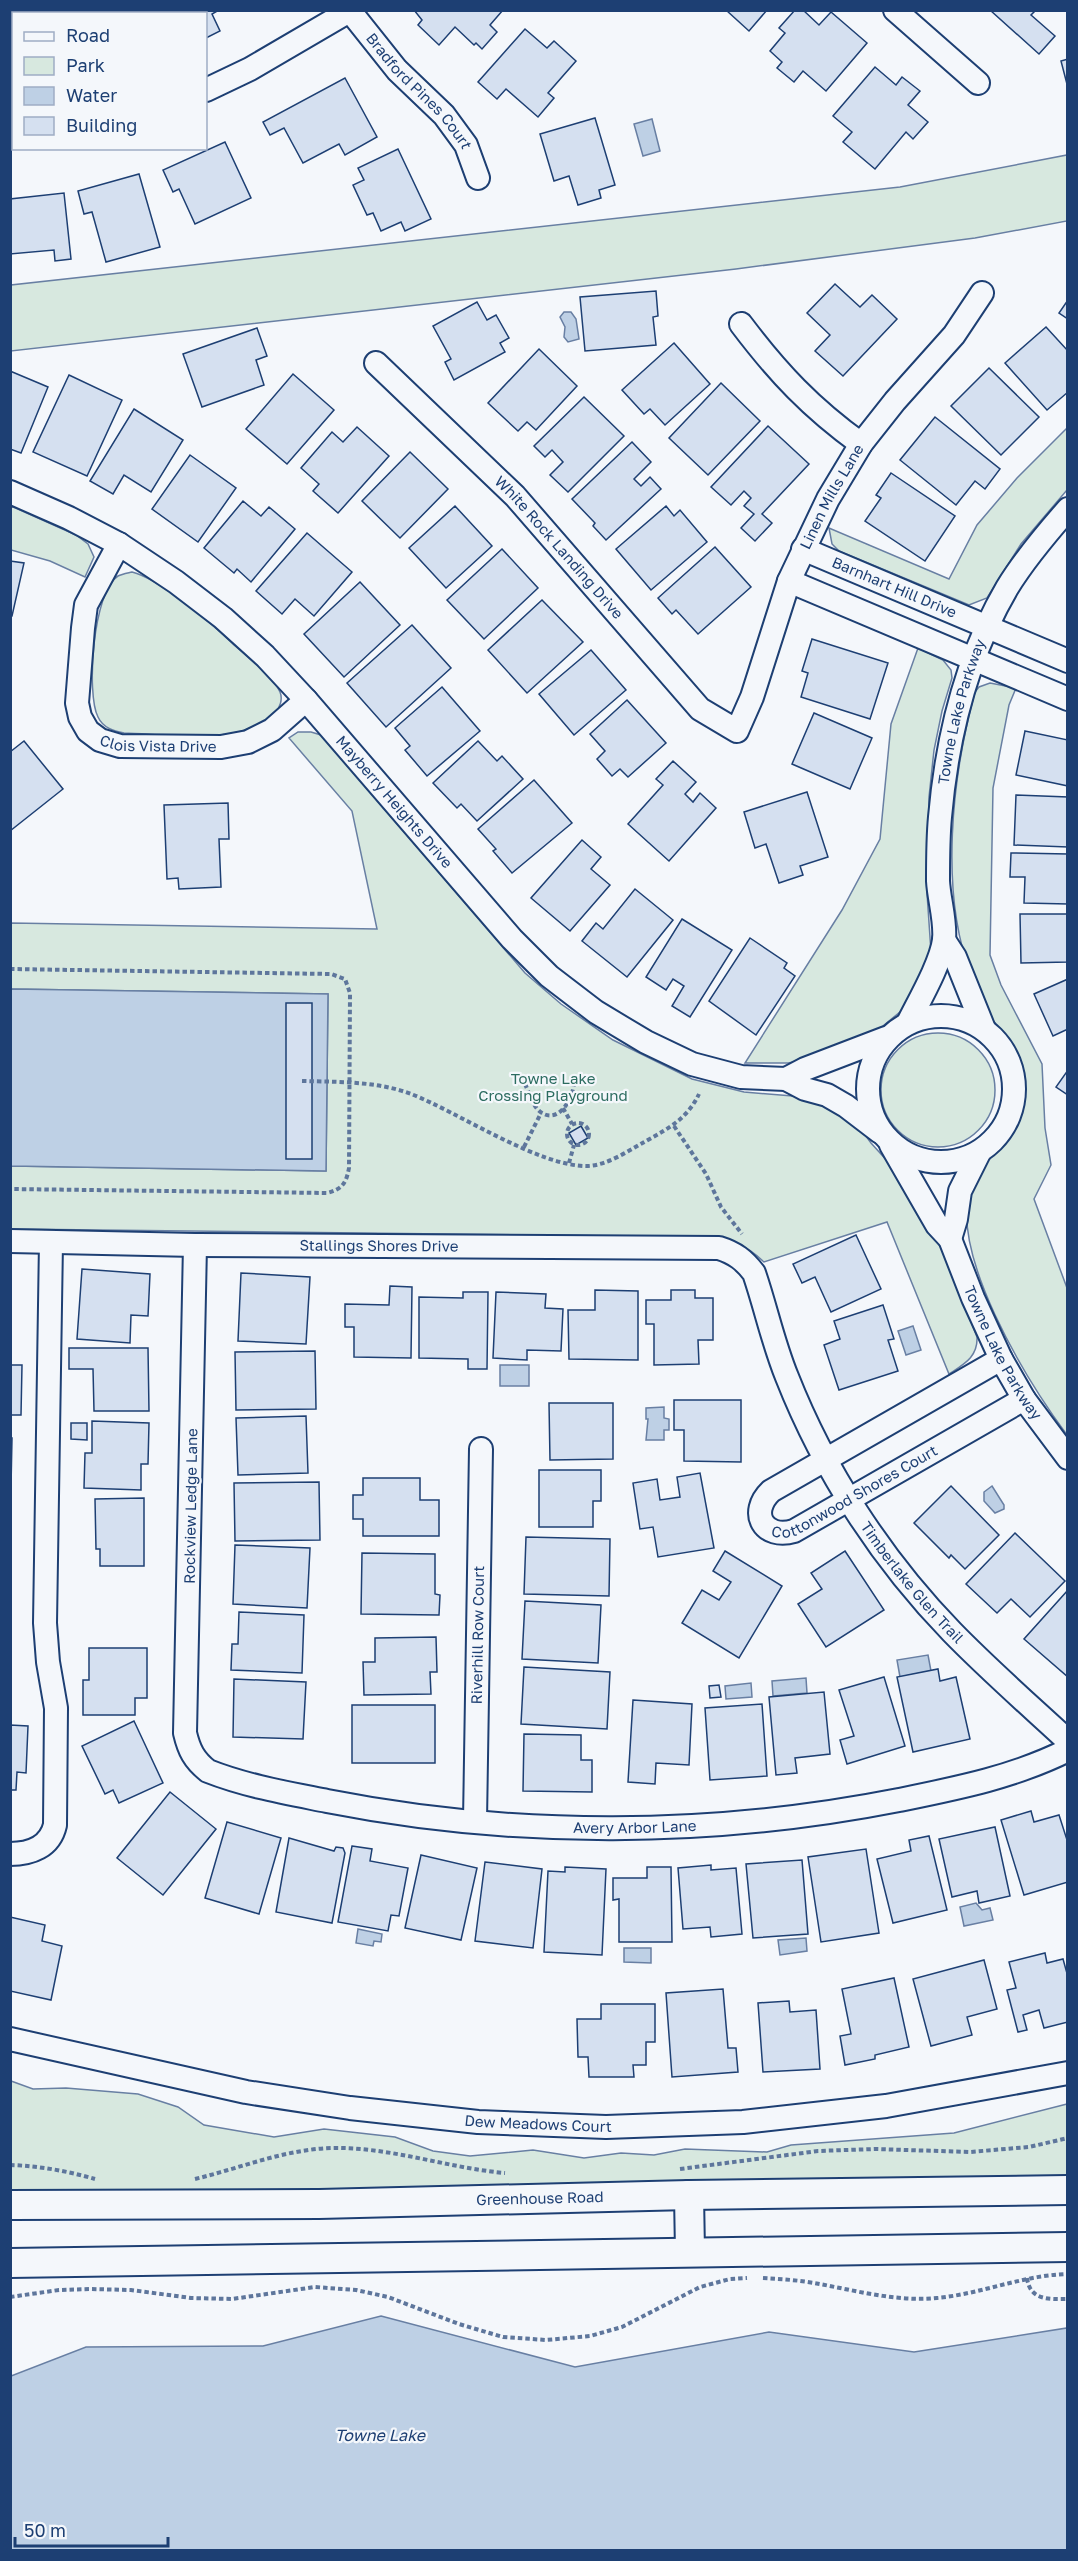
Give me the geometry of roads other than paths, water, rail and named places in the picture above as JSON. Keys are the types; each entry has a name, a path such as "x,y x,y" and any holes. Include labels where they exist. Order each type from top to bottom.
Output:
{"main road":[{"name":"Greenhouse Road","path":"10,2205 319,2204 684,2182 1068,2190"},
{"path":"684,2182 690,2252"},
{"path":"10,2263 1068,2247"}],"street":[{"path":"895,10 978,83"},
{"path":"207,90 250,69 350,11"},
{"name":"Bradford Pines Court","path":"350,11 397,70 444,115 466,145 478,178"},
{"name":"Linen Mills Lane","path":"737,731 752,697 789,581 828,499 861,444 895,401 954,335 982,293"},
{"path":"741,324 777,371 806,401 861,444"},
{"name":"White Rock Landing Drive","path":"376,363 515,496 700,709 737,731"},
{"name":"Mayberry Heights Drive","path":"10,492 69,518 119,544 176,582 223,618 306,700 512,939 549,976 596,1012 646,1042 692,1064 741,1077 786,1079 846,1106 886,1138"},
{"name":"Towne Lake Parkway","path":"908,1023 931,979 944,940 938,881 940,819 946,761 956,711 973,660 1008,587 1038,544 1068,509"},
{"name":"Clois Vista Drive","path":"119,544 86,605 82,628 77,703 80,717 88,731 100,740 120,746 221,747 248,742 272,730 306,700"},
{"name":"Barnhart Hill Drive","path":"803,549 1068,661"},
{"path":"789,581 1068,699"},
{"name":"Towne Lake Parkway","path":"944,940 955,957 984,1029"},
{"path":"933,1015 960,1018 984,1029 1001,1046 1012,1068 1015,1093 1010,1117 998,1138 979,1153 957,1162 933,1163 910,1157 886,1138 868,1101 870,1068 886,1038 908,1023 933,1015"},
{"name":"Mayberry Heights Drive","path":"786,1079 805,1069 886,1038"},
{"name":"Towne Lake Parkway","path":"886,1138 937,1225 950,1239 973,1298 1001,1359 1024,1399 1068,1458"},
{"path":"950,1239 960,1191 979,1153"},
{"name":"Stallings Shores Drive","path":"10,1241 195,1245 719,1248 735,1253 746,1250"},
{"path":"10,1854 32,1852 41,1846 53,1832 55,1825 56,1708 48,1662 45,1623 51,1242"},
{"name":"Rockview Ledge Lane","path":"195,1245 185,1733 189,1749 199,1764"},
{"name":"Timberlake Glen Trail","path":"746,1250 787,1377 826,1459 880,1546 952,1632 1068,1741"},
{"name":"Cottonwood Shores Court","path":"1001,1359 771,1491 762,1499 759,1510 762,1522 770,1531 782,1535 794,1531 1024,1399"},
{"name":"Riverhill Row Court","path":"475,1821 481,1449"},
{"name":"Avery Arbor Lane","path":"199,1764 223,1777 375,1810 549,1827 632,1829 751,1823 846,1810 996,1780 1032,1767 1068,1750"},
{"name":"Dew Meadows Court","path":"10,2039 246,2092 350,2108 478,2122 594,2126 743,2122 874,2107 1068,2073"}],"water":[{"path":"652,119 660,151 643,156 634,124"},
{"path":"564,312 571,312 576,319 579,339 568,342 564,337 565,327 560,317"},
{"path":"11,989 328,994 326,1171 11,1166"},
{"path":"913,1326 921,1350 906,1355 898,1331"},
{"path":"500,1365 529,1365 529,1386 500,1386"},
{"path":"664,1407 664,1418 669,1419 669,1430 664,1430 664,1440 646,1440 648,1419 646,1419 646,1408"},
{"path":"992,1486 1004,1505 1004,1509 995,1513 984,1501 984,1492"},
{"path":"928,1655 931,1671 900,1677 897,1660"},
{"path":"806,1678 807,1693 773,1696 772,1681"},
{"path":"751,1683 752,1697 726,1699 725,1686"},
{"path":"976,1903 982,1910 990,1908 993,1920 964,1926 960,1907"},
{"path":"358,1929 382,1934 381,1942 374,1941 373,1946 356,1943"},
{"path":"806,1938 807,1951 780,1955 778,1940"},
{"path":"624,1948 651,1948 651,1963 624,1962"},
{"name":"Towne Lake","path":"381,2316 575,2367 769,2332 914,2352 1067,2328 1067,2550 11,2550 11,2376 86,2347 263,2346"}],"park label":[{"name":"Towne Lake Crossing Playground","path":"553,1088"}]}
